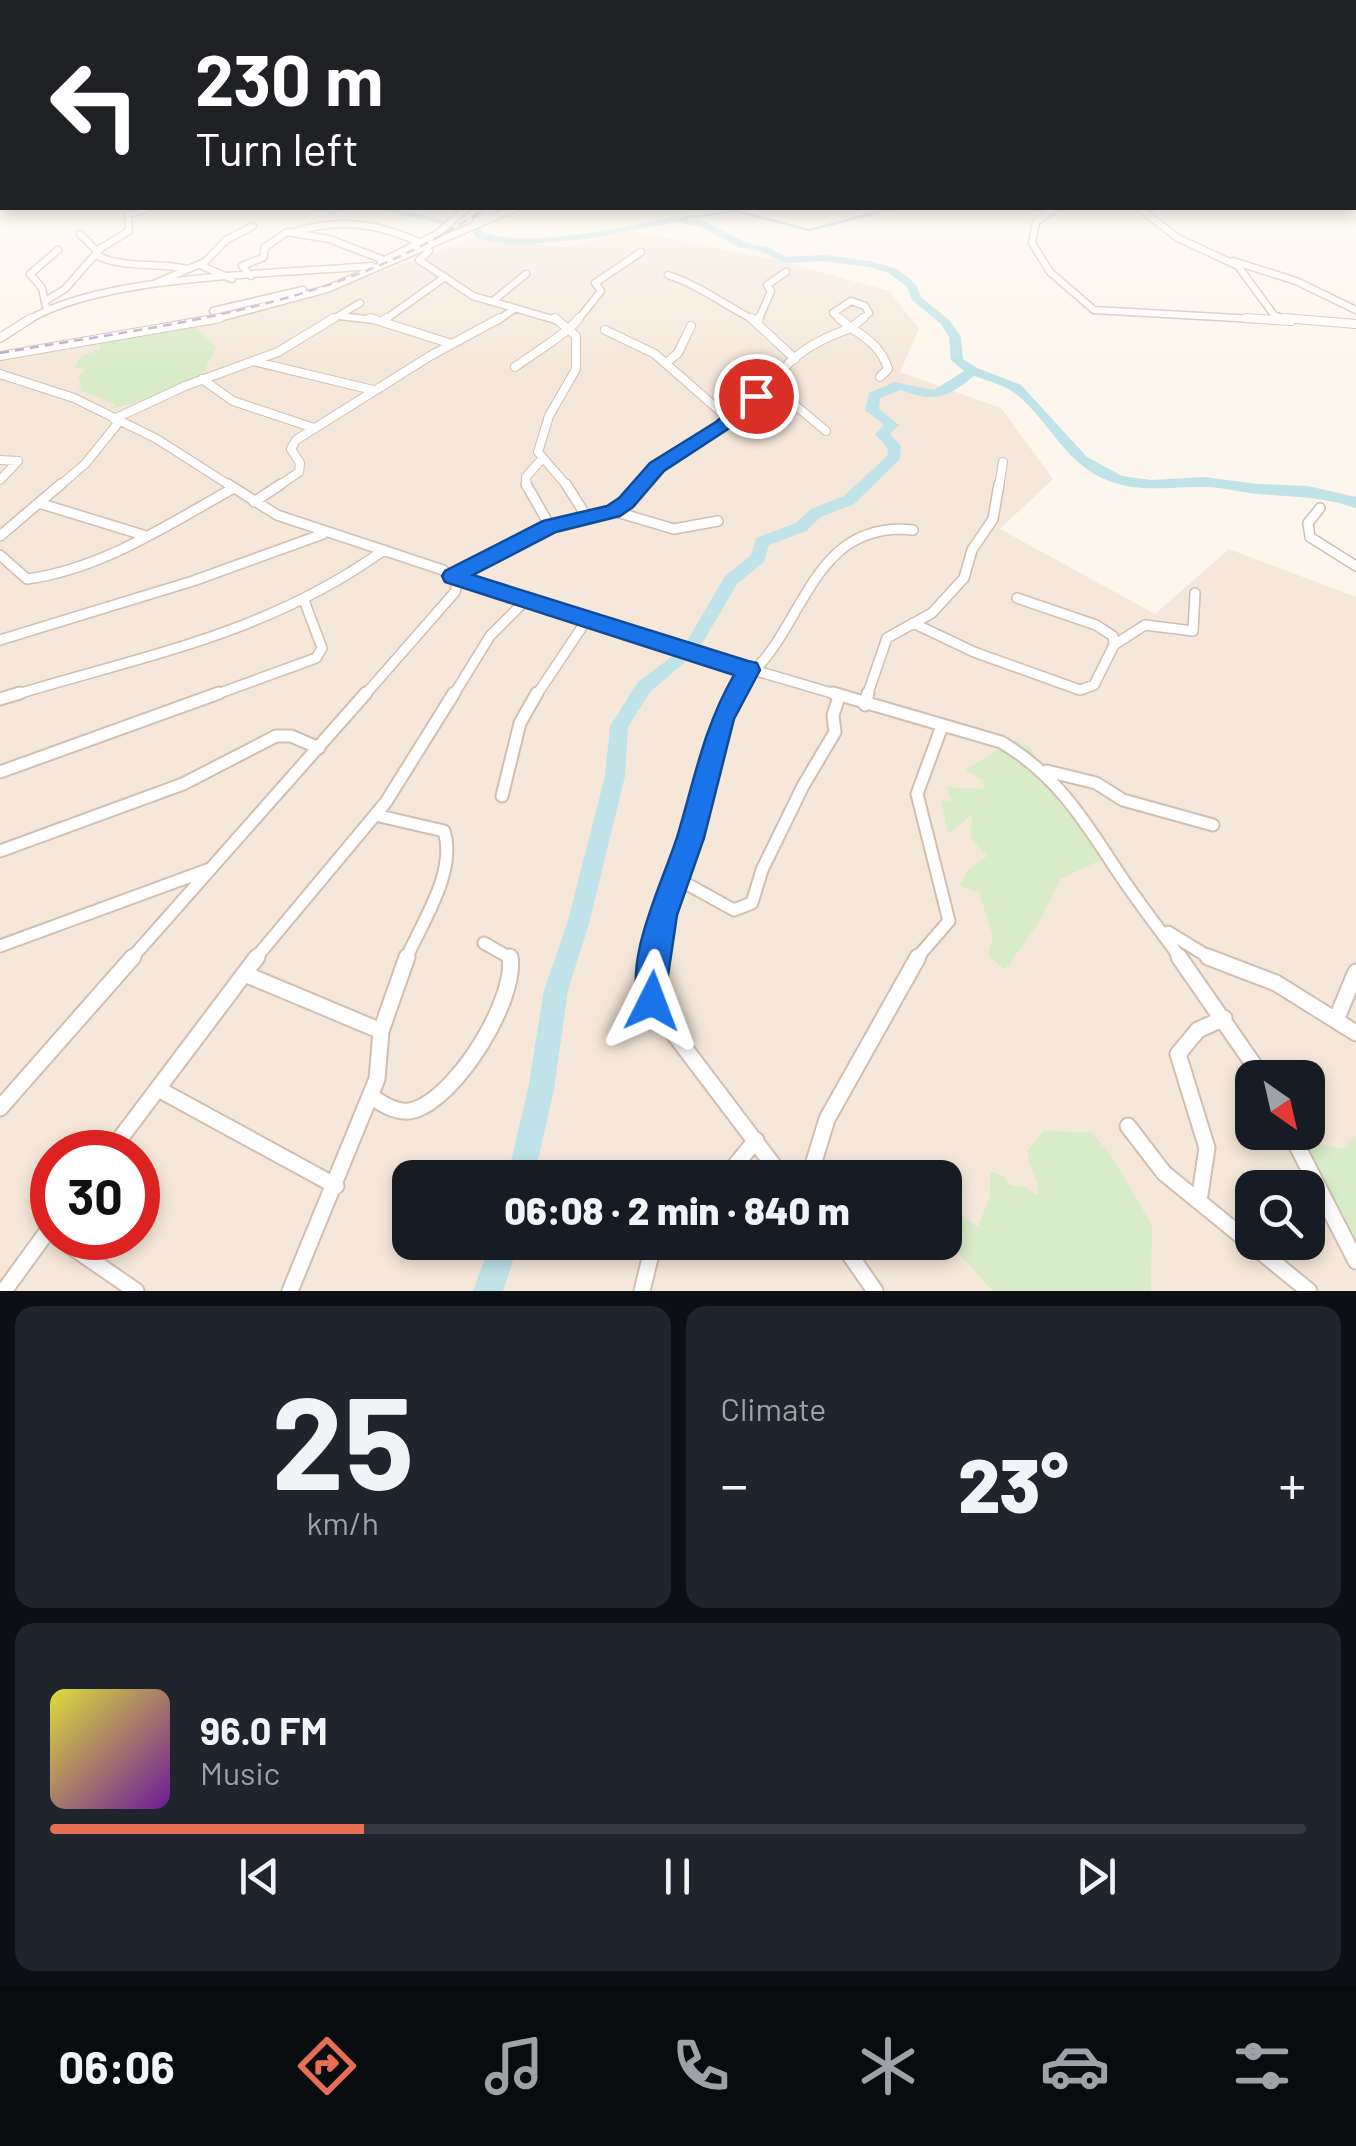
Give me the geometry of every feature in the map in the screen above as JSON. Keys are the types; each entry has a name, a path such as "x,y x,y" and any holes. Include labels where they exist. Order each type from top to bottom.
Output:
{"street":[{"path":"93,248 114,264 158,262 186,270"},
{"path":"42,311 47,300 65,289 104,248"},
{"path":"0,338 42,311 186,270 200,265 221,248"},
{"path":"251,276 242,266 265,256 264,248"},
{"path":"348,248 378,263"},
{"path":"0,353 230,308 312,287 410,248"},
{"path":"0,353 270,306 348,282 429,248"},
{"path":"434,248 420,260 472,295 556,319 572,329 578,342 576,369 549,416 538,452 541,460 568,485 588,520"},
{"path":"1035,248 1050,272 1094,310 1356,327"},
{"path":"1198,248 1238,266 1269,311 1291,320"},
{"path":"47,300 30,274 58,250"},
{"path":"1204,251 1296,280 1356,310"},
{"path":"514,368 556,335 572,329 592,297 601,291 595,283 640,252"},
{"path":"140,286 233,280 414,255"},
{"path":"200,265 233,280"},
{"path":"758,322 771,291 767,285 786,272"},
{"path":"492,302 526,274"},
{"path":"668,275 694,282 710,298 758,322 795,359"},
{"path":"382,321 446,278"},
{"path":"0,536 85,464 116,421 202,379 278,352 360,303"},
{"path":"254,502 299,472 301,467 292,446 314,428 514,309"},
{"path":"338,316 382,321 453,344"},
{"path":"666,362 678,353 691,326"},
{"path":"606,330 617,332 666,362 730,420"},
{"path":"453,576 550,526 613,512 626,503 657,467 779,384 782,369 819,340 847,330 859,332 884,352 888,371 880,377"},
{"path":"254,361 374,390"},
{"path":"0,390 1,375 74,398 171,447 254,502 324,534 384,550 586,622 1001,742 1046,770 1096,783 1123,800 1213,826"},
{"path":"202,379 233,400 314,428"},
{"path":"766,390 795,404 826,431"},
{"path":"0,460 18,460 0,480"},
{"path":"541,460 526,477 526,484 550,526"},
{"path":"865,704 884,642 932,613 964,578 972,550 993,519 1003,462"},
{"path":"0,555 23,576 34,579 94,560 232,489"},
{"path":"42,504 144,536"},
{"path":"1320,508 1308,523 1310,536 1356,566"},
{"path":"613,512 674,530 718,522"},
{"path":"770,1160 652,1001 656,945 722,718 751,671 769,656 818,571 877,530 912,530"},
{"path":"0,640 193,581 324,534"},
{"path":"0,699 160,654 304,604 384,550"},
{"path":"0,1108 455,592 453,576"},
{"path":"913,623 974,652 1080,690 1094,685 1114,644 1137,626 1151,622 1193,631 1196,593"},
{"path":"1017,598 1102,627 1113,636 1114,644"},
{"path":"128,1130 338,855 375,816 428,739 490,636 525,601"},
{"path":"0,772 316,658 322,648 304,604"},
{"path":"502,796 520,723 567,643 586,622"},
{"path":"676,878 734,910 752,903 762,870 794,803 835,732 833,715 838,697"},
{"path":"814,1160 827,1119 909,966 949,921 917,794 942,726"},
{"path":"0,851 184,784 276,736 291,736 319,748"},
{"path":"1046,770 1074,803 1251,1060"},
{"path":"290,1291 377,1079 381,1031 397,979 445,869 448,844 444,831 375,816"},
{"path":"0,946 157,885 212,868"},
{"path":"1158,926 1215,960 1276,984 1356,1033"},
{"path":"370,1096 394,1110 412,1111 442,1094 452,1081 490,1030 511,979 512,958 493,944 484,943"},
{"path":"1336,1020 1356,972"},
{"path":"246,974 381,1031"},
{"path":"1199,1202 1208,1163 1178,1054 1198,1030 1224,1018"},
{"path":"160,1090 336,1186"},
{"path":"1128,1126 1164,1173 1309,1291"},
{"path":"740,1160 756,1140"},
{"path":"1299,1150 1356,1261"},
{"path":"4,1291 30,1259"},
{"path":"93,1260 136,1291"},
{"path":"642,1291 650,1260"},
{"path":"853,1260 875,1291"}],"shaded area":[{"path":"446,248 718,248 782,261 889,291 919,329 900,372 1001,408 1053,479 1000,529 1155,614 1229,549 1356,597 1356,1291 0,1291 0,359 214,320 313,297"}],"green space":[{"path":"195,326 216,347 201,377 153,399 109,409 116,404 78,390 78,377 86,369 75,368 81,356 100,349 100,342"},
{"path":"1013,740 1029,746 1101,860 1060,879 1038,924 1005,970 988,955 993,937 979,892 960,886 968,870 987,856 970,837 972,815 948,834 941,800 952,801 947,787 984,789 983,780 965,770"},
{"path":"1043,1131 1091,1132 1110,1154 1152,1225 1151,1291 993,1291 962,1257 962,1215 978,1227 990,1196 990,1171 1003,1176 1011,1185 1038,1195 1027,1151"},
{"path":"1356,1135 1356,1260 1325,1185 1325,1170 1319,1170 1310,1150 1325,1150 1325,1146 1342,1149"}],"waterway":[{"path":"760,248 784,260 824,258 893,271 912,286 916,298 945,322 955,337 957,360 1024,394 1071,450 1106,475 1140,484 1204,482 1296,490 1356,503"},
{"path":"691,647 731,580 758,558 762,542 801,527 816,513 849,500 895,456 894,446 882,434 892,425 872,410 874,396 894,386 935,394 970,373"},
{"path":"524,1160 541,1089 556,990 578,924 615,776 619,726 644,687 685,654"},
{"path":"488,1291 499,1260"}],"railway":[{"path":"0,353 252,307 371,269 416,248"}],"route":[{"path":"652,1001 650,989 662,915 690,838 722,718 748,670 685,648 586,622 453,576 550,526 613,512 626,503 657,467 722,426 756,396"}]}
